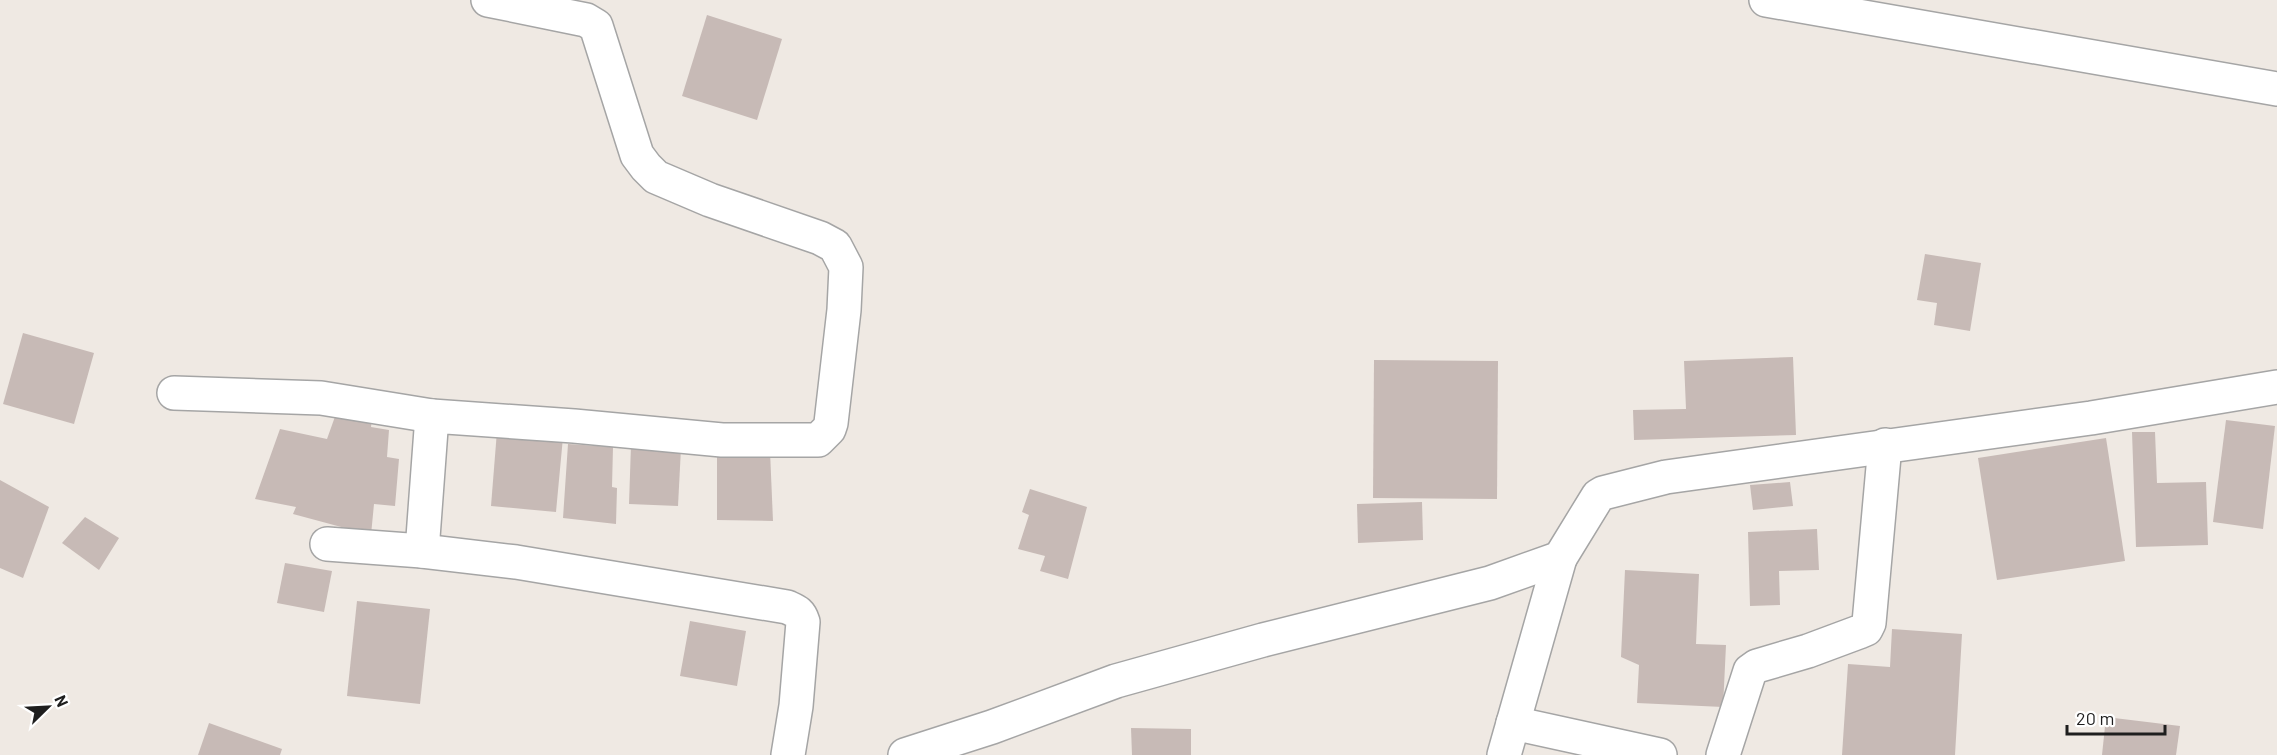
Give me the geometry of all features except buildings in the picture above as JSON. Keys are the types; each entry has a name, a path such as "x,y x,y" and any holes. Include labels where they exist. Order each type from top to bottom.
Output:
{"street":[{"path":"174,393 321,398 432,416 722,440 818,440 829,429 844,310 846,267 835,246 820,238 710,200 657,177 637,155 596,26 586,20 488,0"},
{"path":"1766,0 2277,89"},
{"path":"1504,755 1560,558 1598,496 1603,493 1666,477 2091,418 2277,387"},
{"path":"422,551 432,416"},
{"path":"1724,755 1750,671 1757,666 1808,651 1866,629 1869,623 1886,445"},
{"path":"327,544 422,551 516,562 787,607 796,611 801,614 803,622 796,706 788,755"},
{"path":"905,755 992,727 1116,681 1263,640 1490,583 1560,558"},
{"path":"1513,723 1660,755"}]}
